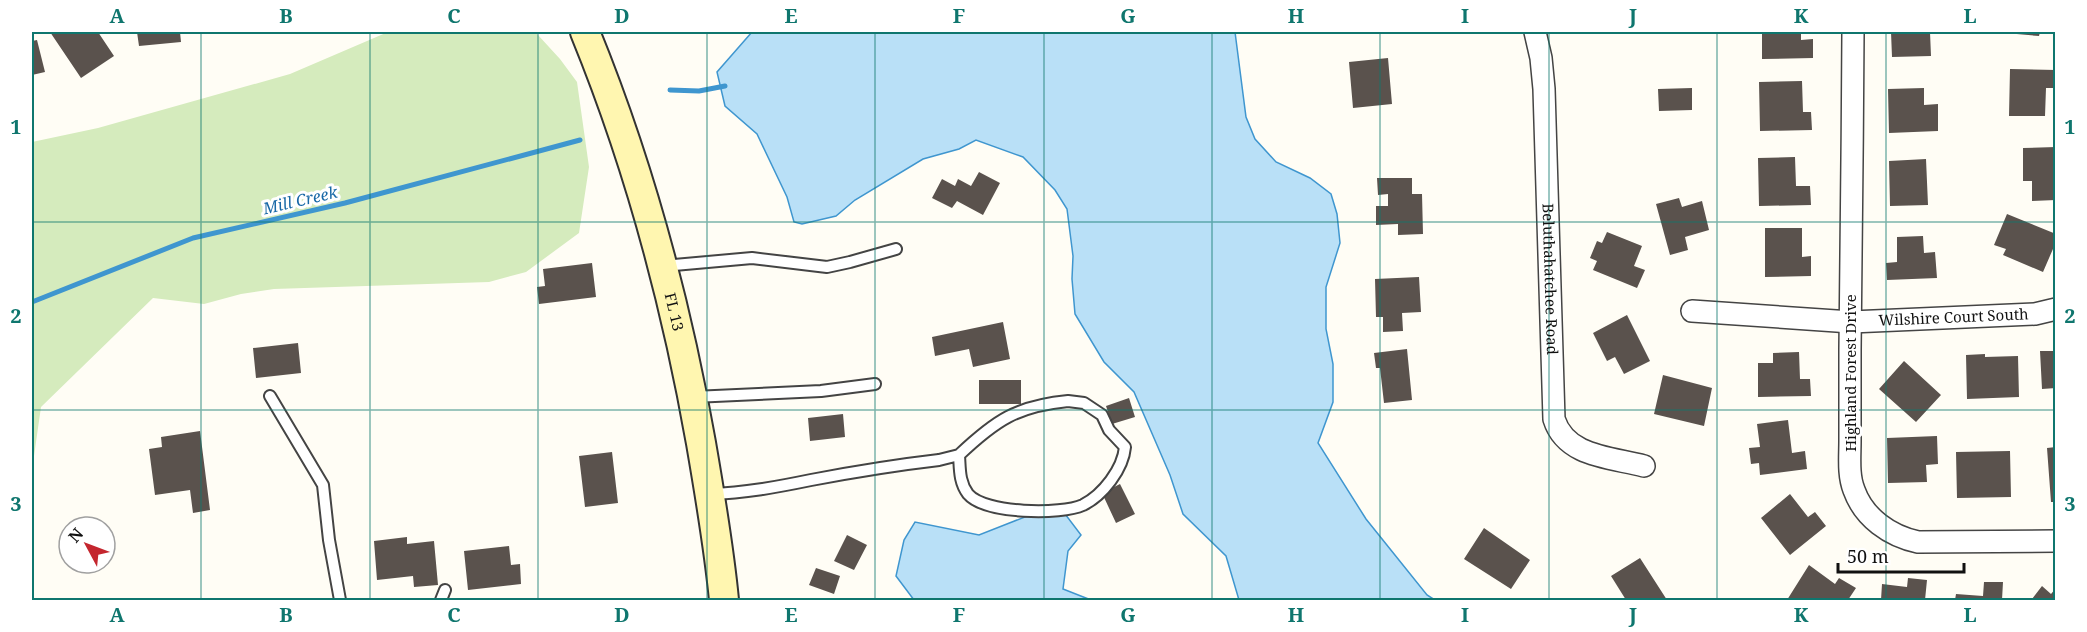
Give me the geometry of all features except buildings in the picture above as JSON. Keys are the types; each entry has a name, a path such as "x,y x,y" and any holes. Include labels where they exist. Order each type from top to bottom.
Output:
{"main road":[{"name":"FL 13","path":"585,32 634,167 663,266 693,397 710,494 724,600"}],"street":[{"name":"Beluthahatchee Road","path":"1535,32 1541,58 1544,90 1554,419 1557,430 1572,446 1644,466"},
{"name":"Highland Forest Drive","path":"1853,32 1850,475 1854,490 1860,505 1874,520 1889,531 1918,542 2055,541"},
{"name":"Wilshire Court South","path":"1692,311 1851,322 2035,314 2055,309"}],"lane":[{"path":"663,266 752,258 826,267 896,249"},
{"path":"693,397 821,391 875,384"},
{"path":"270,396 323,485 329,540 340,600"},
{"path":"710,494 777,488 890,466 939,460 959,454 978,436 1016,411 1041,404 1068,401 1084,403 1102,415 1109,430 1125,447 1124,458 1114,476 1096,496 1082,505 1053,510 1024,511 999,508 988,506 970,496 961,482 959,454"}],"green space":[{"path":"388,32 535,32 538,35 577,82 589,167 579,233 526,272 489,282 274,289 241,294 204,304 153,298 41,407 32,470 32,142 98,128 290,74"}],"water":[{"path":"752,32 1235,32 1246,117 1255,139 1276,162 1310,178 1331,194 1337,214 1340,243 1326,287 1326,329 1333,364 1333,402 1318,443 1366,519 1427,595 1435,600 1239,600 1226,556 1183,514 1170,475 1134,392 1104,362 1075,314 1073,256 1067,209 1055,190 1023,157 976,140 959,149 923,159 855,200 836,216 802,224 794,222 787,197 757,134 725,106 717,72"},
{"path":"1059,506 1081,535 1068,551 1063,589 1091,600 914,600 896,576 904,540 915,522 979,535"}],"waterway":[{"path":"670,90 699,91 725,86"},
{"name":"Mill Creek","path":"32,302 193,238 345,203 580,140"}]}
